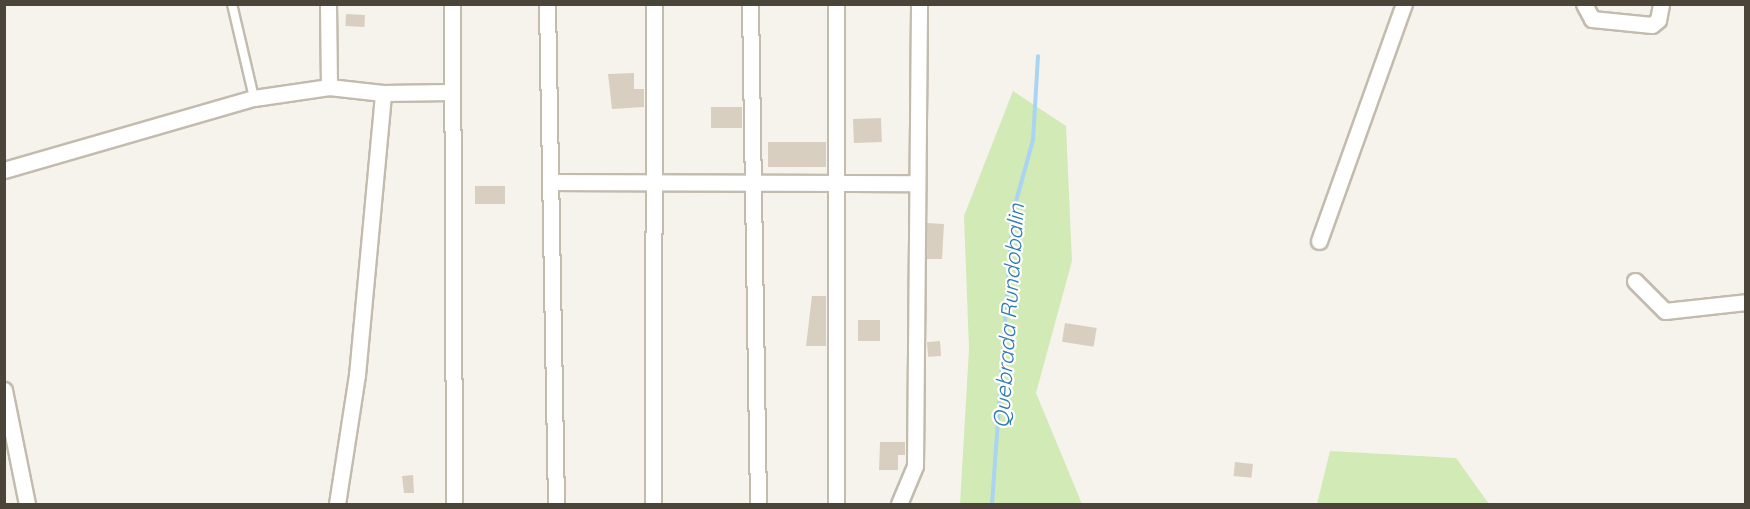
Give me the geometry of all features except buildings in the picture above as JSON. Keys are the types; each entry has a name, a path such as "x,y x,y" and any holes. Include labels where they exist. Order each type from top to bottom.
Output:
{"street":[{"path":"328,4 329,87"},
{"path":"452,4 454,504"},
{"path":"547,4 556,504"},
{"path":"653,504 654,4"},
{"path":"750,4 758,504"},
{"path":"836,4 838,181 836,504"},
{"path":"899,504 915,466 919,4"},
{"path":"1319,241 1404,4"},
{"path":"1584,4 1592,19 1652,25 1658,20 1662,4"},
{"path":"4,170 254,98 329,87 383,93 451,92"},
{"path":"337,504 357,375 383,93"},
{"path":"550,182 653,185 838,181 917,183"},
{"path":"1635,282 1665,311 1746,302"},
{"path":"4,390 27,504"}],"lane":[{"path":"232,4 254,98"}],"green space":[{"path":"1013,91 1066,126 1072,261 1036,393 1082,504 960,504 969,349 964,216"},
{"path":"1330,451 1456,458 1489,504 1317,504"}],"waterway":[{"name":"Quebrada Rundobalin","path":"992,504 1013,212 1033,140 1038,56"}]}
